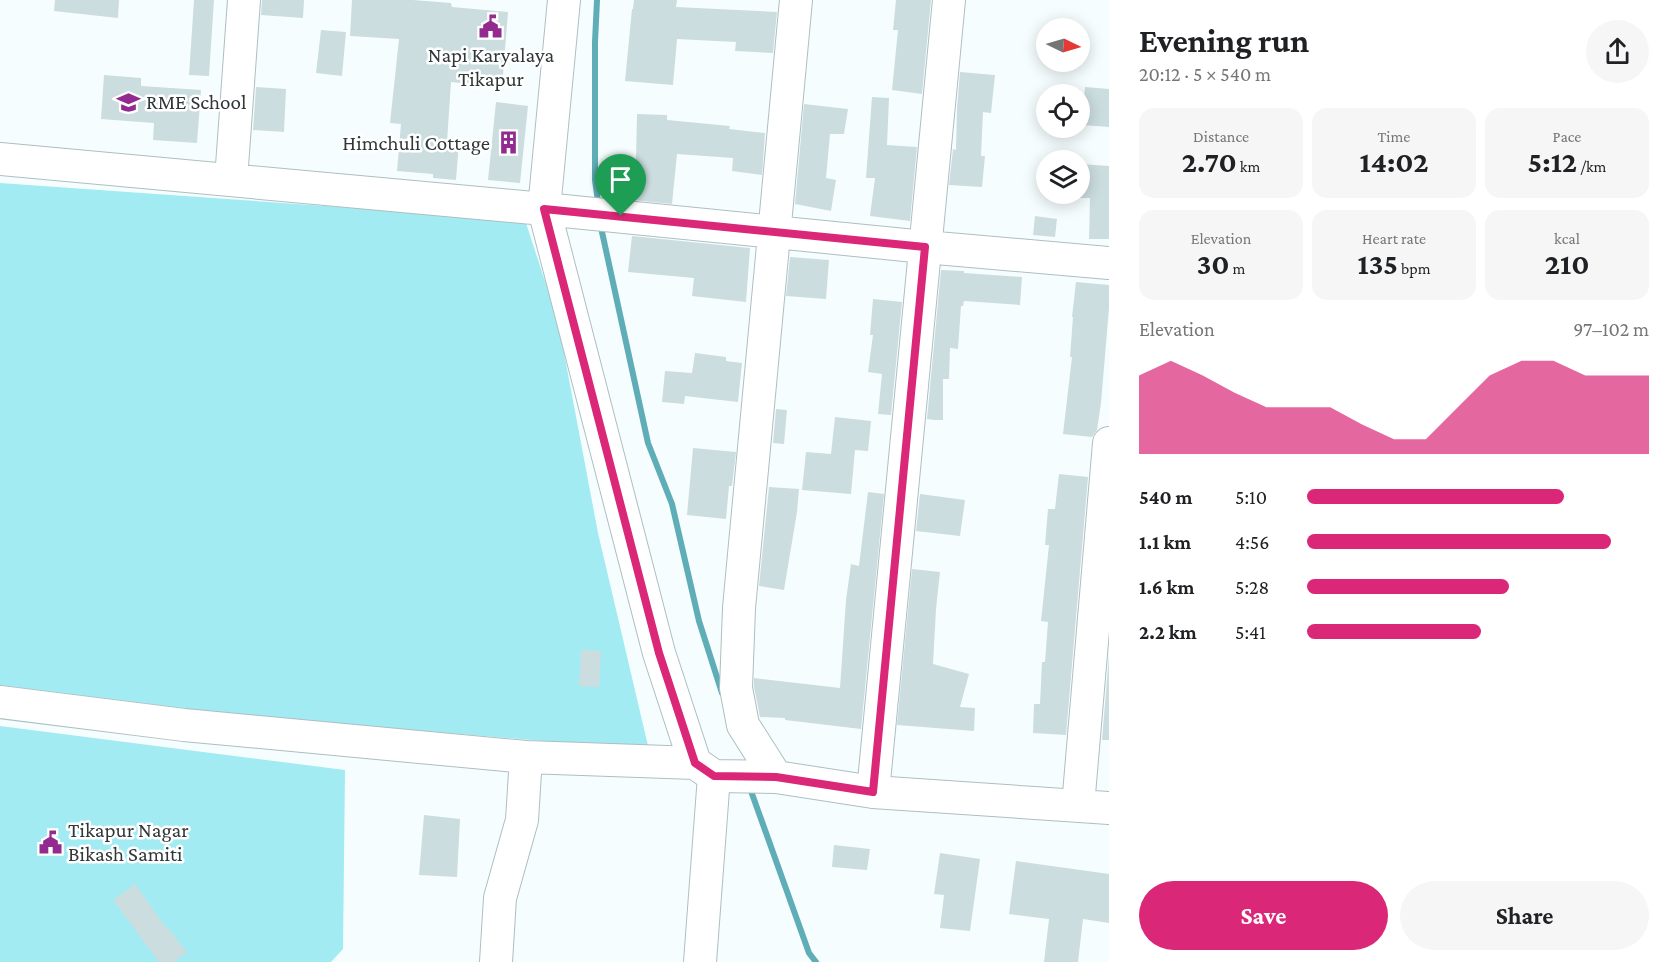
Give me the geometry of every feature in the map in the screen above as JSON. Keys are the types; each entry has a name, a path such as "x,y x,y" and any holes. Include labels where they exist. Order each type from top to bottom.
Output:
{"street":[{"path":"231,180 244,0"},
{"path":"564,0 544,209 659,653 705,770 700,962"},
{"path":"776,777 743,725 736,688 738,608 796,0"},
{"path":"873,792 949,0"},
{"path":"0,159 1109,263"},
{"path":"1078,806 1109,443"},
{"path":"0,702 184,725 526,757 776,777 873,792 1109,808"},
{"path":"496,962 500,898 522,819 526,757"}],"shaded area":[{"path":"0,183 525,220 558,321 598,533 649,750 294,720 0,700"},
{"path":"0,726 345,770 343,949 331,962 0,962"}],"building":[{"path":"55,0 119,0 118,18 54,11"},
{"path":"194,0 214,0 209,76 189,75"},
{"path":"262,0 304,0 303,18 261,15"},
{"path":"352,0 413,0 451,3 452,7 508,12 502,87 451,82 447,142 459,143 456,180 433,178 433,174 397,171 401,124 390,123 399,39 350,36"},
{"path":"634,0 677,0 676,7 777,12 773,53 735,51 736,42 677,39 673,85 625,81"},
{"path":"896,0 931,0 922,94 892,90 898,30 893,30"},
{"path":"321,30 346,32 342,76 316,73"},
{"path":"960,72 995,75 991,113 983,112 981,156 985,156 982,187 949,185 953,149 956,150"},
{"path":"104,75 141,78 141,86 201,90 197,143 153,140 154,123 101,119"},
{"path":"256,87 286,89 284,132 253,130"},
{"path":"1090,87 1109,89 1109,127 1090,126"},
{"path":"872,97 889,98 887,145 917,147 910,221 870,216 875,178 866,178"},
{"name":"Himchuli Cottage","path":"496,102 528,106 520,183 488,180"},
{"path":"804,104 848,109 844,134 830,134 826,178 836,180 831,211 795,204"},
{"path":"637,114 667,115 667,120 730,126 729,129 765,133 762,175 732,171 733,158 677,154 672,204 622,199 627,159 636,160"},
{"path":"1090,165 1109,166 1109,239 1089,239"},
{"path":"1035,216 1057,219 1055,237 1033,235"},
{"path":"632,236 750,248 746,302 692,296 694,278 628,272"},
{"path":"790,257 829,260 826,299 786,296"},
{"path":"941,270 1022,277 1020,305 964,301 961,306 958,349 950,348 949,379 943,379 943,420 934,420 927,419"},
{"path":"1076,282 1109,285 1101,403 1097,430 1092,437 1063,434 1072,357 1070,357 1072,317"},
{"path":"873,299 902,302 891,415 878,414 882,374 868,372 873,335 870,335"},
{"path":"695,353 726,357 726,361 742,363 738,402 685,396 684,404 662,402 665,371 692,373"},
{"path":"776,409 787,410 784,444 773,443"},
{"path":"835,417 871,421 868,451 855,450 851,494 802,490 806,452 831,454"},
{"path":"693,448 736,452 732,486 729,486 726,519 687,515"},
{"path":"1059,474 1088,477 1066,735 1033,733 1034,704 1040,704 1042,662 1045,662 1048,622 1041,621 1049,545 1045,545 1048,509 1055,509"},
{"path":"769,487 799,489 784,590 759,586"},
{"path":"868,492 884,494 861,729 785,720 785,718 760,717 754,678 840,688 851,564 859,566"},
{"path":"920,494 965,500 960,536 916,531"},
{"path":"912,569 940,572 933,664 969,674 960,707 975,708 974,731 897,725"},
{"path":"581,650 601,651 599,687 579,686"},
{"path":"1109,655 1109,740 1102,740"},
{"path":"424,815 460,819 457,877 419,875"},
{"path":"834,845 870,849 867,870 832,867"},
{"path":"940,853 980,859 970,931 940,928 944,895 934,894"},
{"path":"1016,861 1109,874 1109,923 1083,919 1078,962 1044,962 1049,919 1009,914"},
{"path":"135,884 167,929 187,952 174,962 159,962 113,900"}],"waterway":[{"path":"597,0 595,180 598,202"},
{"path":"602,232 648,443 672,504 699,621 722,693"},
{"path":"751,791 809,953 816,962"}],"place":[{"name":"Napi Karyalaya Tikapur","path":"491,27"},
{"name":"RME School","path":"128,102"},
{"name":"Himchuli Cottage","path":"508,143"},
{"name":"Tikapur Nagar Bikash Samiti","path":"50,842"}],"route":[{"path":"544,209 621,216 925,247 873,792 776,777 714,776 695,763 659,653 544,209"}]}
